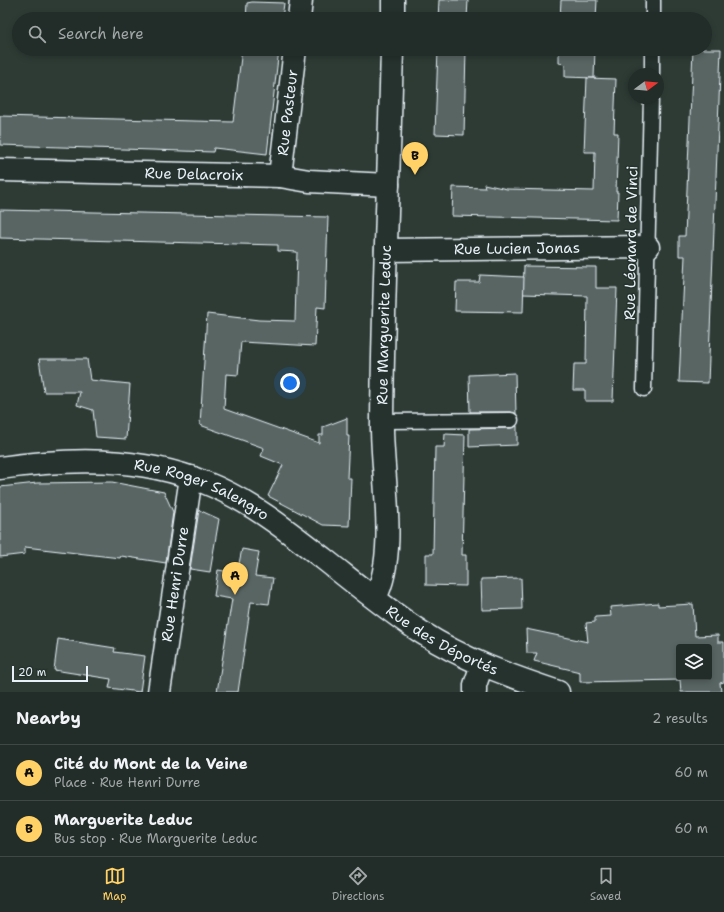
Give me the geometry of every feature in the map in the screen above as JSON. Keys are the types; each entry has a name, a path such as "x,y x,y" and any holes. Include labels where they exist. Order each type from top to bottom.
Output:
{"street":[{"path":"300,12 301,0"},
{"path":"392,12 393,0"},
{"name":"Rue Pasteur","path":"280,176 294,56"},
{"name":"Rue Marguerite Leduc","path":"375,598 381,587 386,559 387,509 382,421 392,56"},
{"name":"Rue Delacroix","path":"0,170 280,176 309,181 388,185"},
{"name":"Rue Lucien Jonas","path":"386,250 648,247"},
{"name":"Rue Roger Salengro","path":"0,468 50,462 114,462 140,464 191,477 218,488 251,507 375,598"},
{"name":"Rue Henri Durre","path":"159,692 191,477"},
{"name":"Rue des Déportés","path":"375,598 427,636 482,665 558,692"},
{"path":"475,692 475,684 482,665"}],"lane":[{"path":"653,0 653,12"},
{"path":"652,56 652,68"},
{"name":"Rue Léonard de Vinci","path":"644,389 651,104"},
{"path":"382,421 511,420"}],"building":[{"path":"439,0 468,0 467,12 438,12"},
{"path":"561,0 597,0 596,12 560,12"},
{"path":"247,3 284,3 283,12 246,12"},
{"path":"712,49 721,49 708,383 679,382 685,256 679,256 679,236 685,236 693,56 712,56"},
{"path":"241,56 278,56 267,154 214,148 213,152 0,145 0,116 233,122"},
{"path":"438,56 466,56 464,135 435,134"},
{"path":"559,56 595,56 594,78 565,77 565,64 559,63"},
{"path":"587,78 616,79 614,133 618,133 616,192 618,192 617,220 452,216 453,187 485,188 484,184 507,189 594,191 595,152 584,152"},
{"path":"0,210 328,217 325,308 317,307 315,346 241,342 238,375 226,374 224,409 319,443 319,435 323,435 323,427 347,418 347,436 349,436 347,478 351,478 349,526 323,525 268,496 283,465 261,456 264,448 200,425 207,314 259,320 295,321 297,252 278,251 278,245 0,238"},
{"path":"524,266 596,267 596,288 617,288 613,401 585,401 585,390 573,390 574,364 586,364 587,296 523,294"},
{"path":"480,275 524,277 523,312 455,311 456,282 479,282"},
{"path":"39,359 87,359 90,380 130,384 126,439 96,437 93,410 77,405 80,392 44,392"},
{"path":"515,373 516,414 511,412 470,412 469,375"},
{"path":"517,426 517,445 469,447 469,429 511,428"},
{"path":"445,434 465,435 462,555 466,555 466,586 426,585 426,554 433,554 435,447 444,447"},
{"path":"112,482 164,492 173,512 166,563 121,556 120,558 25,547 25,554 0,557 0,487 37,483"},
{"path":"199,510 219,519 210,572 190,569"},
{"path":"242,549 259,552 255,576 273,578 269,604 251,602 238,692 217,692 232,599 214,596 218,570 237,573"},
{"path":"521,578 522,609 482,610 481,579"},
{"path":"658,603 658,606 693,604 695,636 718,635 718,642 724,642 724,682 720,683 721,692 681,692 680,680 580,682 580,672 534,661 537,653 527,653 526,629 588,642 586,623 595,622 595,617 611,616 610,607"},
{"path":"58,639 115,648 114,652 145,656 140,692 109,688 111,679 54,670"}],"place":[{"name":"Marguerite Leduc","path":"415,175"},
{"name":"Cité du Mont de la Veine","path":"235,595"}]}
